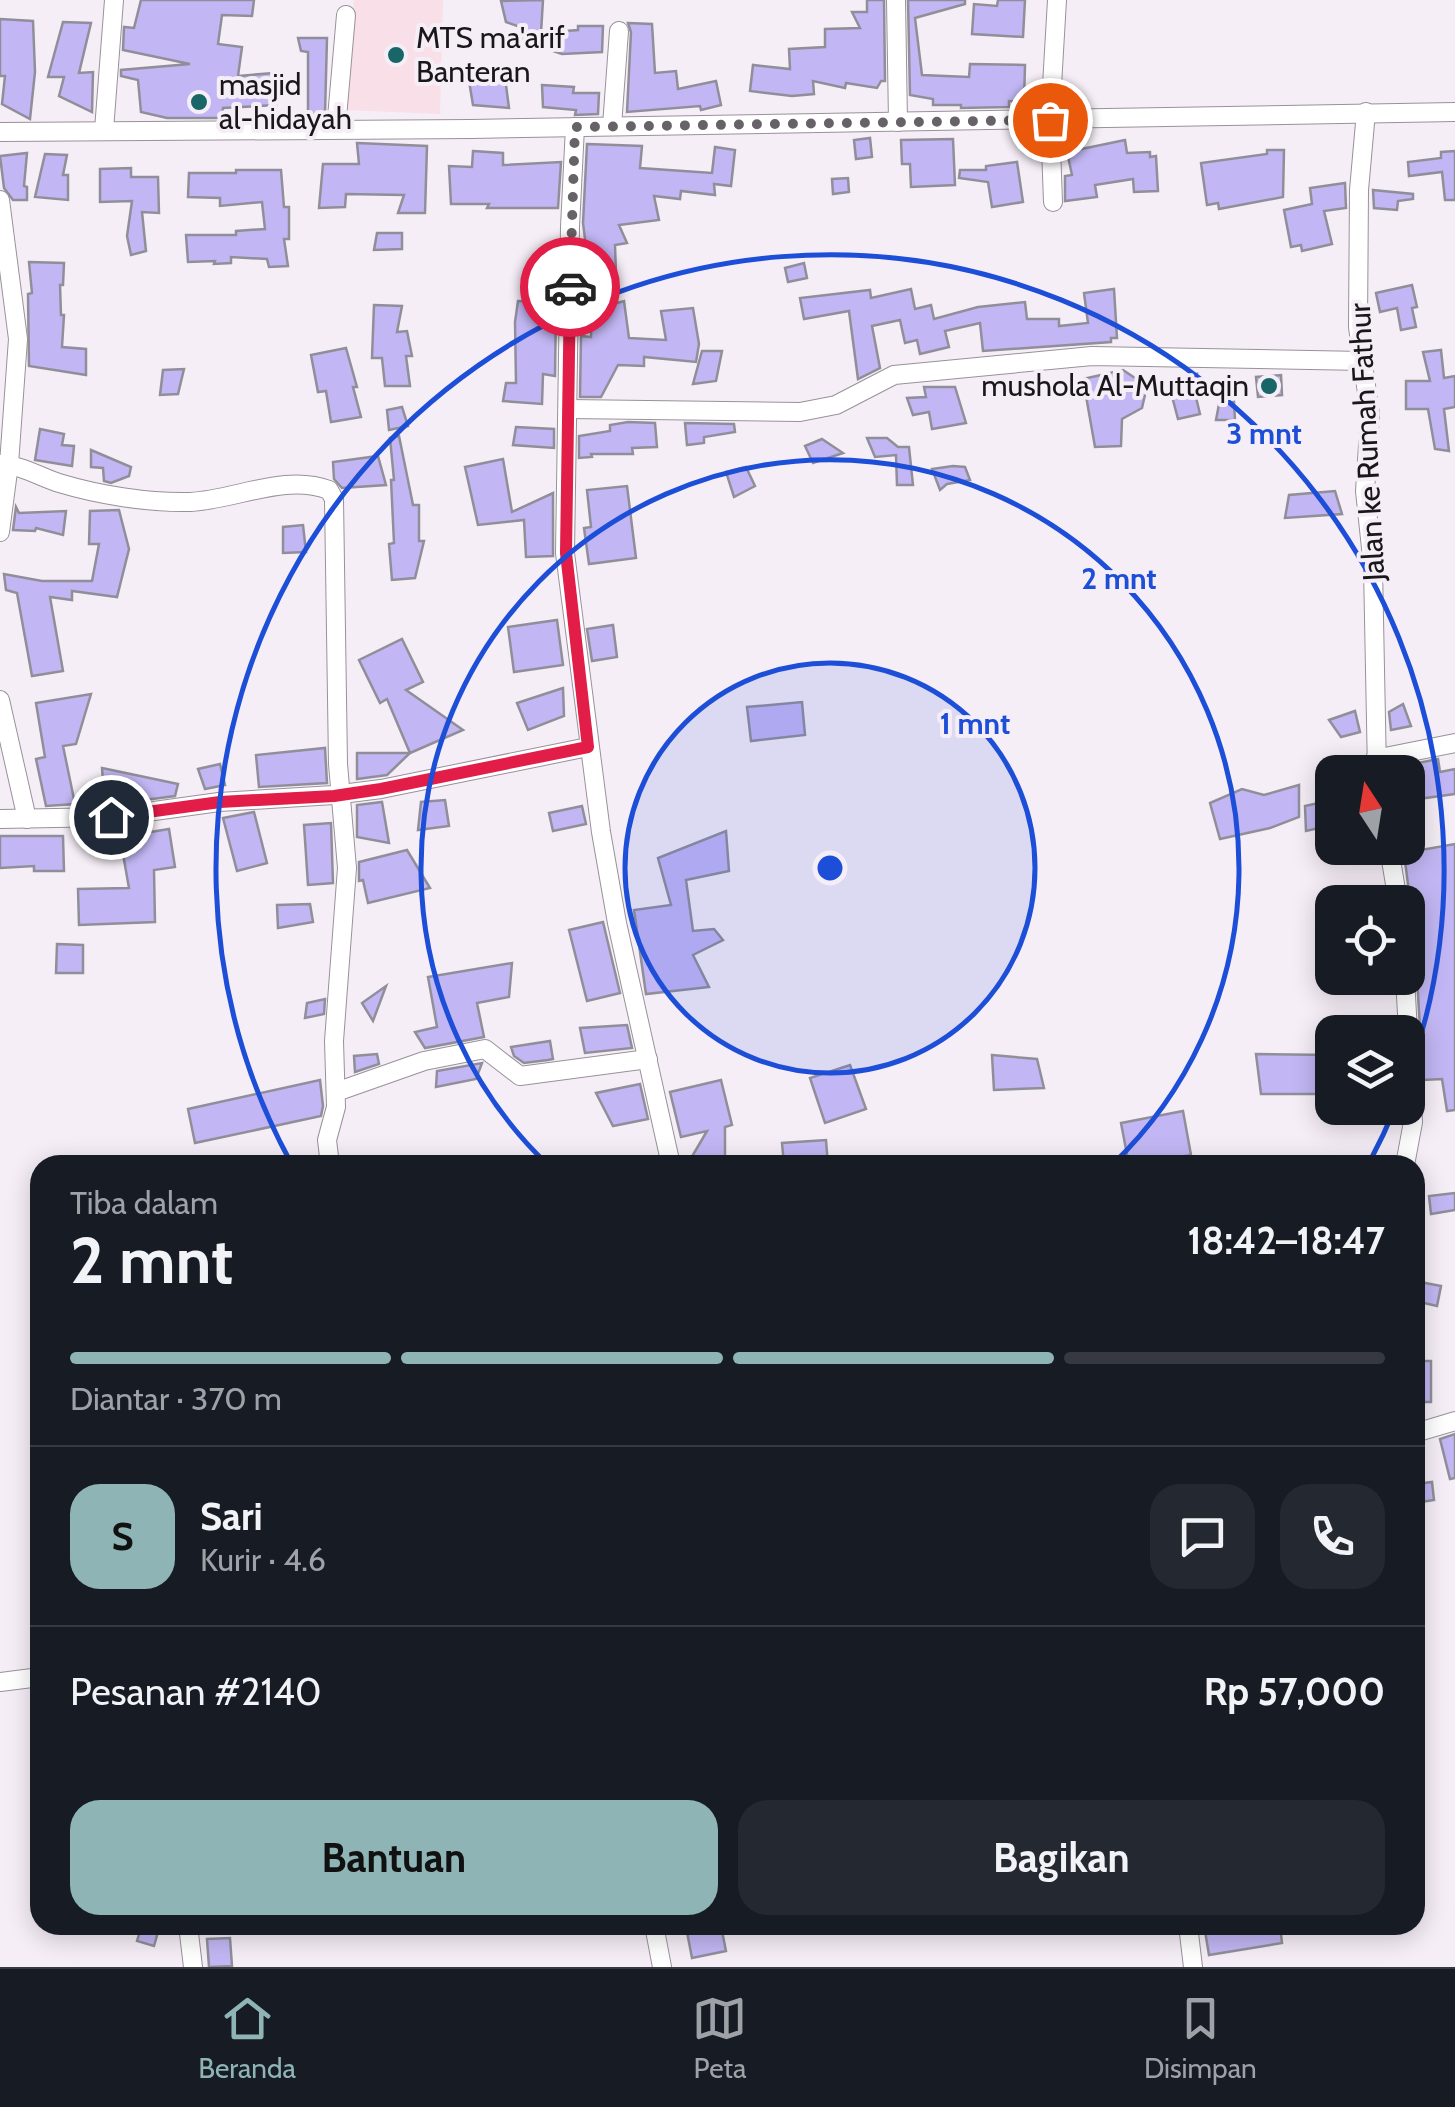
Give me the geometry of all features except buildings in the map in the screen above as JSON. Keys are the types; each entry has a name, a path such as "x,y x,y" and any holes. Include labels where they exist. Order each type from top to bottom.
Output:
{"street":[{"path":"104,130 114,0"},
{"path":"896,0 898,122"},
{"path":"1053,202 1050,120 1057,0"},
{"path":"336,129 346,15"},
{"path":"612,126 620,31"},
{"name":"Jalan ke Rumah Fathur","path":"1366,112 1359,190 1358,328 1370,415 1365,491 1373,567 1376,755"},
{"path":"0,132 1455,112"},
{"path":"575,127 566,553 588,747 617,923 670,1155"},
{"path":"0,200 8,330 0,532"},
{"path":"568,409 800,412 836,405 894,376 1092,356 1364,361"},
{"path":"5,464 96,491 191,502 275,487 318,486 329,490 334,500 340,794 347,868 334,1040 336,1092 327,1140 329,1155"},
{"path":"0,700 27,820"},
{"path":"1414,755 1455,743"},
{"path":"0,819 111,817 220,802 381,789 588,747"},
{"path":"1406,995 1413,1122 1407,1155"},
{"path":"336,1092 424,1061 485,1049 520,1076 648,1058"},
{"path":"1425,1430 1455,1422"},
{"path":"0,1682 30,1678"},
{"path":"189,1935 193,1967"},
{"path":"656,1935 662,1967"},
{"path":"1189,1935 1193,1967"}],"shaded area":[{"name":"MTS ma'arif Banteran","path":"354,0 443,0 440,114 346,110"}],"way so far":[{"path":"570,287 575,127 1050,120"}],"place":[{"name":"MTS ma'arif Banteran","path":"396,55"},
{"name":"masjid al-hidayah","path":"199,102"},
{"name":"mushola Al-Muttaqin","path":"1269,386"}],"route":[{"path":"111,817 220,802 334,796 588,747 566,553 570,287"}]}
